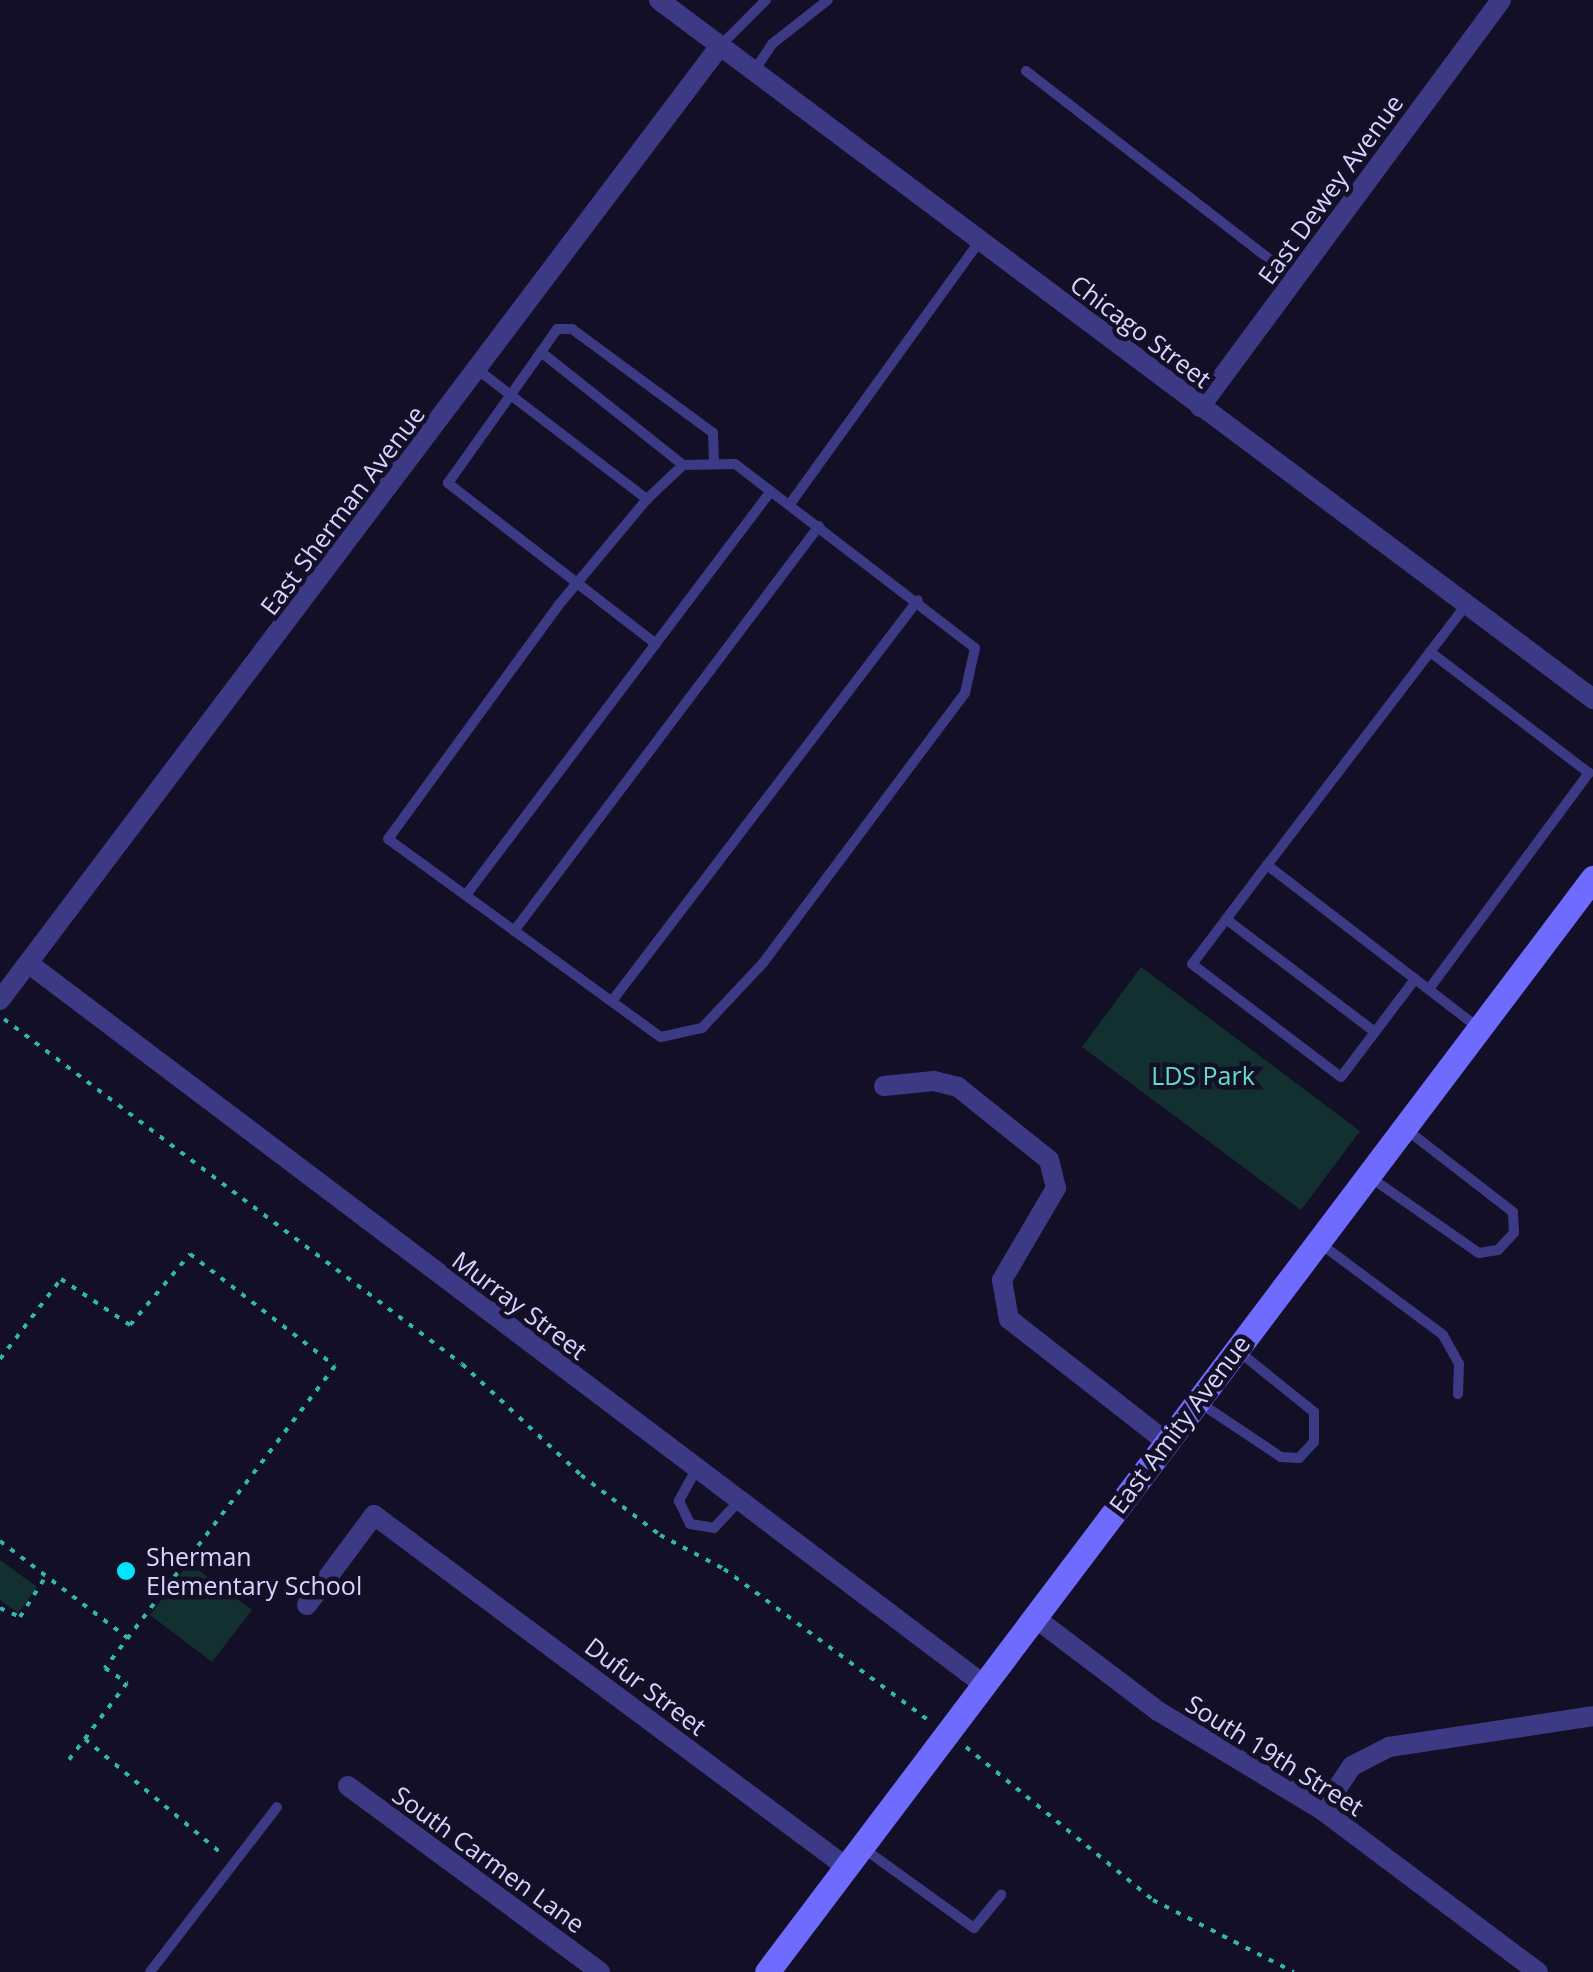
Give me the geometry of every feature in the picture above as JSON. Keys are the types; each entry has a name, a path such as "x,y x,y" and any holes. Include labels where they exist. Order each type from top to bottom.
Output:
{"main road":[{"name":"East Amity Avenue","path":"767,1972 1477,1026 1593,878"}],"street":[{"name":"Chicago Street","path":"660,0 1593,699"},
{"name":"East Dewey Avenue","path":"1200,407 1501,0"},
{"name":"East Sherman Avenue","path":"0,1000 720,46"},
{"name":"Murray Street","path":"28,963 983,1684"},
{"path":"884,1086 934,1081 958,1087 1049,1160 1056,1188 1002,1280 1009,1319 1165,1441"},
{"name":"Dufur Street","path":"306,1605 374,1515 854,1857"},
{"name":"South 19th Street","path":"1034,1617 1158,1711 1322,1810 1538,1972"},
{"path":"1322,1810 1352,1766 1389,1747 1593,1716"},
{"name":"South Carmen Lane","path":"348,1786 600,1972"}],"lane":[{"path":"720,46 766,0"},
{"path":"754,71 772,44 828,0"},
{"path":"1026,71 1294,279"},
{"path":"790,504 980,241"},
{"path":"656,644 448,483 557,329 572,329 712,433 714,464"},
{"path":"540,352 683,465 735,464 918,600 975,648 965,693 763,963 702,1028 661,1037 388,839 579,581 647,499 683,465"},
{"path":"478,370 647,499"},
{"path":"466,896 772,491"},
{"path":"514,930 819,526"},
{"path":"612,1001 918,600"},
{"path":"1415,979 1341,1077 1192,964 1466,605"},
{"path":"1428,989 1589,773 1430,652"},
{"path":"1267,865 1477,1026"},
{"path":"1226,919 1375,1032"},
{"path":"1366,1174 1479,1252 1498,1250 1514,1232 1513,1212 1402,1126"},
{"path":"1316,1241 1443,1335 1459,1364 1458,1394"},
{"path":"1196,1400 1280,1457 1299,1458 1314,1442 1314,1412 1235,1349"},
{"path":"697,1468 679,1501 690,1524 706,1529 722,1524 740,1500"},
{"path":"150,1972 277,1807"},
{"path":"854,1857 974,1928 1001,1895"}],"path":[{"path":"0,1016 462,1364 581,1475 660,1535 724,1570 927,1718"},
{"path":"0,1359 62,1279 130,1325 190,1254 335,1366 105,1668 127,1683 68,1761"},
{"path":"0,1542 128,1638"},
{"path":"0,1608 20,1617 46,1576"},
{"path":"85,1739 233,1863"},
{"path":"966,1747 1153,1900 1294,1972"}],"green space":[{"name":"LDS Park","path":"1141,967 1360,1131 1301,1210 1082,1047"},
{"path":"0,1560 37,1587 18,1613 0,1600"},
{"path":"189,1563 252,1610 212,1662 150,1615"}],"place":[{"name":"Sherman Elementary School","path":"126,1571"}]}
